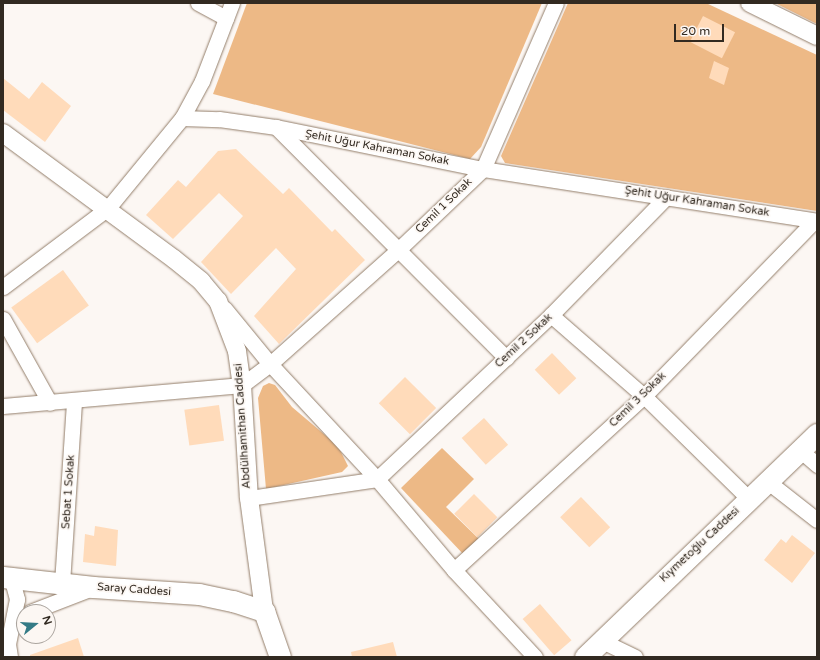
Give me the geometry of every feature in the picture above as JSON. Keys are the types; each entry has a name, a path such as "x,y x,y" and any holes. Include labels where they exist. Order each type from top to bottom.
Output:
{"main road":[{"name":"Kıymetoğlu Caddesi","path":"585,657 600,640 817,434"},
{"name":"Saray Caddesi","path":"5,578 62,583 93,588 199,594 264,611"},
{"name":"Abdülhamithan Caddesi","path":"264,611 280,657"}],"street":[{"path":"198,3 226,18"},
{"path":"3,287 108,208 182,118 202,81 232,3"},
{"name":"Cemil 1 Sokak","path":"242,385 270,364 398,250 482,169 556,3"},
{"path":"750,3 817,36"},
{"name":"Şehit Uğur Kahraman Sokak","path":"182,118 219,119 276,127 482,169 815,221"},
{"path":"276,127 506,358"},
{"name":"Abdülhamithan Caddesi","path":"3,133 108,208 174,258 201,281 218,302 237,351 242,385 249,498 264,611"},
{"name":"Cemil 2 Sokak","path":"377,479 551,315 666,197"},
{"name":"Cemil 3 Sokak","path":"454,570 644,396 815,221"},
{"path":"218,302 270,364 377,479 454,570 535,657"},
{"path":"551,315 644,396 748,499"},
{"path":"3,319 50,403"},
{"path":"3,406 74,401 242,385"},
{"name":"Sebat 1 Sokak","path":"62,583 74,401"},
{"path":"800,450 817,465"},
{"path":"249,498 377,479"},
{"path":"767,481 817,520"},
{"path":"5,578 13,584 17,599 8,644 10,657"},
{"path":"51,604 93,588"},
{"path":"600,640 635,657"}],"shaded area":[{"path":"247,3 542,3 481,147 470,159 213,94"},
{"path":"568,3 706,3 817,55 817,211 505,163 501,156"},
{"path":"775,3 817,3 817,24"},
{"path":"269,383 275,385 292,407 338,446 348,466 342,472 266,489 258,398 263,386"},
{"path":"442,448 474,479 446,507 479,539 464,555 401,488"}],"building":[{"path":"703,16 735,32 722,58 690,42"},
{"path":"714,61 729,68 724,85 709,78"},
{"path":"3,78 29,99 42,82 71,106 45,142 3,110"},
{"path":"236,149 283,194 289,188 332,232 335,229 365,260 279,344 254,316 296,269 276,248 231,294 201,262 243,216 219,193 173,239 146,215 178,180 186,187 218,151"},
{"path":"63,270 89,306 37,343 11,308"},
{"path":"552,353 576,378 559,395 535,370"},
{"path":"405,377 436,408 410,434 379,403"},
{"path":"219,405 224,441 189,446 184,410"},
{"path":"484,418 508,445 486,465 462,438"},
{"path":"474,494 497,517 478,537 454,514"},
{"path":"581,497 610,527 589,547 560,517"},
{"path":"95,526 118,530 116,566 83,562 85,534 94,536"},
{"path":"792,535 815,553 792,583 764,560 781,539 786,543"},
{"path":"540,604 571,640 554,655 523,619"},
{"path":"78,638 84,657 30,657 30,655"},
{"path":"393,642 397,657 352,657 351,652"}]}
